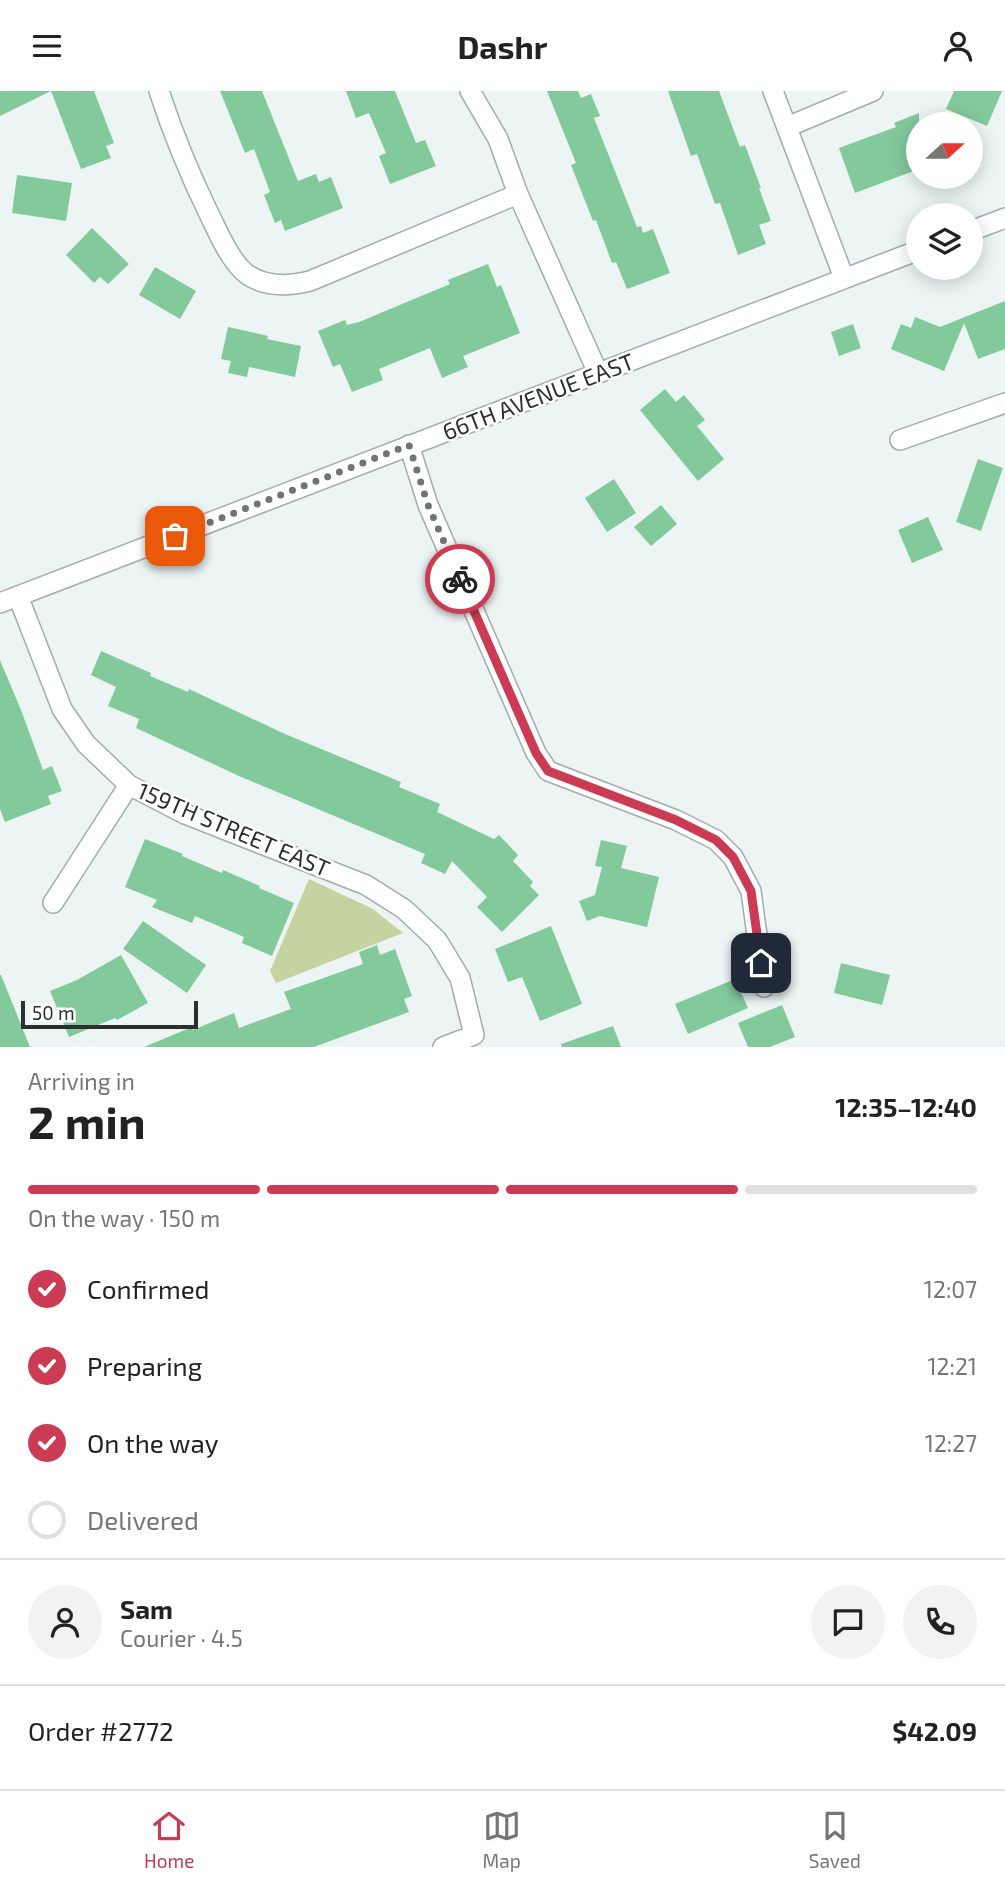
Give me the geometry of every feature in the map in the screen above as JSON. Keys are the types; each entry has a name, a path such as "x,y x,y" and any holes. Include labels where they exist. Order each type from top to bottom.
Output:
{"street":[{"path":"159,91 173,133 221,238 235,261 247,274 274,284 291,286 310,281 518,194"},
{"path":"470,91 498,139 518,194 598,373"},
{"path":"773,91 844,278"},
{"path":"787,127 873,91"},
{"path":"983,226 1005,218"},
{"name":"66TH AVENUE EAST","path":"9,600 906,255"},
{"path":"900,440 1005,403"},
{"path":"409,445 428,505 536,753 548,771 676,820 716,840 733,857 751,891 764,987"},
{"name":"159TH STREET EAST","path":"9,600 62,709 86,744 129,785 185,814 366,885 404,909 437,940 460,978 474,1035 443,1047"},
{"path":"53,903 129,785"}],"green space":[{"path":"309,879 373,909 403,933 276,983 270,971"}],"building":[{"path":"0,91 51,91 0,116"},
{"path":"51,91 94,91 114,143 106,146 111,158 81,169"},
{"path":"220,91 262,91 298,181 316,174 319,182 331,177 343,208 285,231 281,220 275,223 264,195 270,192 254,149 245,153"},
{"path":"346,91 395,91 416,143 425,140 436,166 390,184 379,156 386,153 369,113 356,118"},
{"path":"547,91 578,91 581,98 591,94 600,116 594,118 637,227 641,226 643,233 653,229 670,273 627,289 616,262 612,263 596,220 593,221 571,165 576,163"},
{"path":"668,91 719,91 740,147 745,145 761,188 771,221 759,225 766,244 738,255 720,203 715,204 697,154 691,156"},
{"path":"954,91 1002,91 987,126 984,125 984,112 953,112 946,109"},
{"path":"906,118 906,174 855,193 839,148 896,127 894,123"},
{"path":"17,175 72,183 66,221 12,213"},
{"path":"92,228 129,264 108,284 100,277 94,283 66,255"},
{"path":"488,264 497,287 501,285 520,333 463,356 468,367 442,378 430,348 379,369 383,380 352,392 340,364 333,367 318,331 345,320 347,325 359,322 450,284 448,280"},
{"path":"155,267 196,291 180,319 139,295"},
{"path":"1005,301 1005,349 978,359 964,323 944,371 891,349 901,324 911,328 915,317 940,327"},
{"path":"853,324 861,348 839,356 831,332"},
{"path":"228,327 301,346 295,377 249,367 247,377 228,373 231,361 221,359"},
{"path":"665,389 676,402 684,395 705,420 697,426 724,459 698,481 640,410"},
{"path":"978,459 1003,468 981,531 956,522"},
{"path":"614,479 636,513 607,532 585,498"},
{"path":"661,505 677,524 651,546 634,527"},
{"path":"928,517 943,550 912,563 898,530"},
{"path":"101,651 151,673 150,676 188,692 189,689 285,734 401,782 399,787 440,804 437,812 494,839 499,835 518,855 513,861 533,882 530,886 539,895 502,932 477,907 487,897 452,861 445,874 421,863 425,854 239,776 136,728 139,719 108,706 116,687 91,675"},
{"path":"0,660 43,770 52,766 62,791 48,796 51,804 5,822 0,809"},
{"path":"145,839 222,873 223,870 294,903 272,956 242,943 244,937 195,916 192,923 152,907 157,900 125,887"},
{"path":"601,840 627,846 621,868 659,877 647,927 600,916 587,921 579,901 595,895 602,867 595,866"},
{"path":"143,921 206,965 187,993 123,949"},
{"path":"551,926 582,1004 540,1021 522,977 508,982 495,949"},
{"path":"377,945 380,955 395,949 412,996 404,999 409,1012 314,1047 144,1047 234,1013 239,1028 291,1009 284,992 363,964 359,952"},
{"path":"121,955 148,1003 117,1020 115,1018 69,1037 50,991 77,980"},
{"path":"841,963 890,975 882,1005 834,993"},
{"path":"1,975 30,1047 0,1047"},
{"path":"735,979 748,1008 688,1034 675,1004"},
{"path":"782,1005 795,1037 770,1047 748,1047 738,1023"},
{"path":"613,1026 621,1047 562,1047 561,1044"}],"way so far":[{"path":"175,536 409,445 428,505 460,579"}],"route":[{"path":"460,579 536,753 548,771 676,820 716,840 733,857 751,891 761,963"}]}
